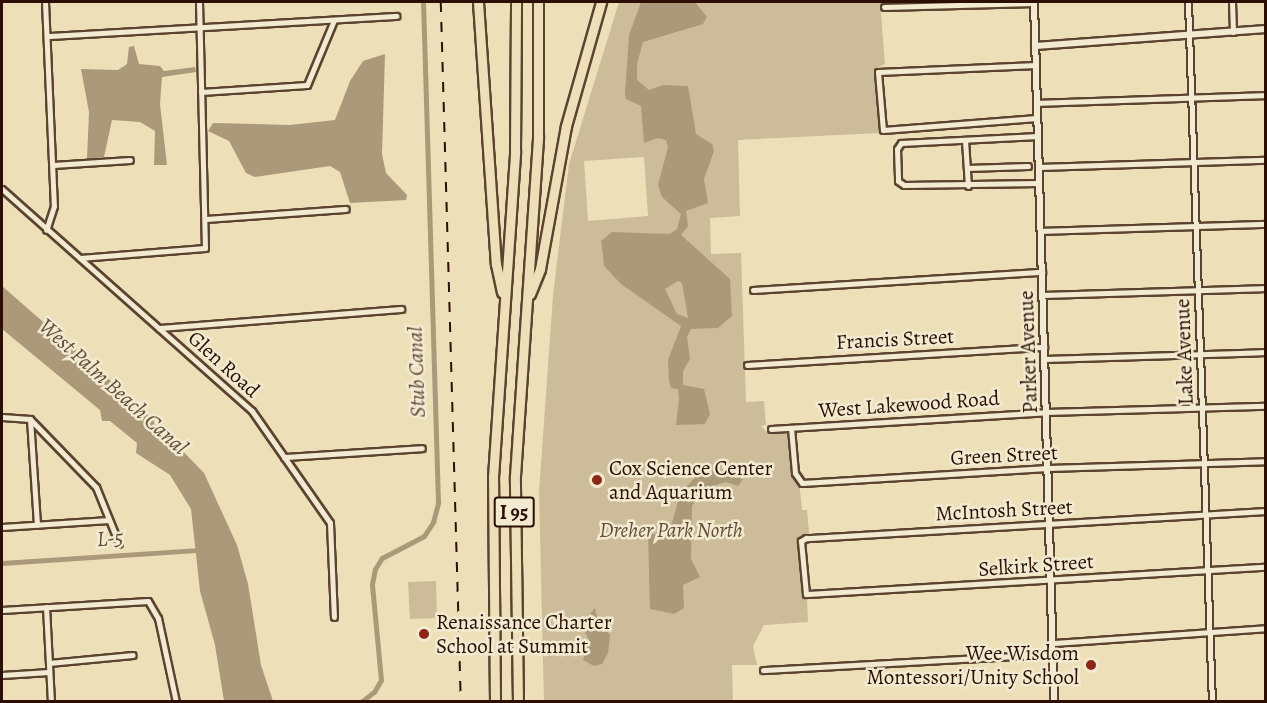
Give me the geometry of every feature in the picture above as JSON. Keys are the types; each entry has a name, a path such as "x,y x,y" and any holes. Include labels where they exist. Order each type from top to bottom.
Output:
{"highway":[{"path":"478,2 496,264 504,301"},
{"name":"I 95","path":"495,702 492,504 517,95 516,2"},
{"name":"I 95","path":"518,702 514,521 540,104 538,2"},
{"path":"526,302 540,269 561,144 601,2"}],"street":[{"path":"80,258 205,248 199,2"},
{"path":"884,7 1034,2"},
{"name":"Parker Avenue","path":"1034,2 1054,702"},
{"name":"Lake Avenue","path":"1188,2 1212,702"},
{"path":"1232,2 1233,32"},
{"path":"46,3 54,206 46,230"},
{"path":"48,36 396,16"},
{"path":"201,92 307,85 334,20"},
{"path":"1035,46 1266,29"},
{"path":"1036,65 887,69 878,72 883,130 1037,118"},
{"path":"1037,103 1266,95"},
{"path":"1038,136 901,143 897,149 898,182 904,185 962,182 968,186 1039,183"},
{"path":"965,140 968,186"},
{"path":"53,165 130,160"},
{"path":"1039,167 1266,160"},
{"path":"967,168 1028,166"},
{"name":"Glen Road","path":"2,189 252,411 330,523 334,617"},
{"path":"205,219 346,209"},
{"path":"1041,231 1266,224"},
{"path":"753,290 1042,272"},
{"path":"1042,295 1266,288"},
{"path":"159,327 401,309"},
{"name":"Francis Street","path":"747,365 1044,347"},
{"path":"1044,359 1266,352"},
{"name":"West Lakewood Road","path":"771,429 1046,412 1266,406"},
{"path":"2,417 30,419 96,487 119,544"},
{"path":"30,419 37,525"},
{"name":"Green Street","path":"791,428 795,473 802,483 1048,468 1266,461"},
{"path":"285,457 422,448"},
{"name":"McIntosh Street","path":"808,594 805,592 801,541 804,538 1266,511"},
{"path":"2,527 109,519"},
{"name":"Selkirk Street","path":"808,594 1266,567"},
{"path":"2,610 148,601 158,618 176,702"},
{"path":"46,607 51,702"},
{"path":"1053,643 1266,628"},
{"path":"763,670 1053,654"},
{"path":"49,663 133,655"},
{"path":"2,675 50,672"}],"green space":[{"name":"Dreher Park North","path":"619,2 880,2 885,64 877,68 880,133 738,140 740,216 710,218 711,254 741,253 746,402 764,401 766,425 761,426 768,433 794,431 802,510 807,510 809,533 804,534 808,622 764,625 753,646 757,665 732,665 733,701 544,702 539,492 553,295 569,164","holes":["644,157 648,216 588,221 584,161"]},
{"path":"436,581 437,618 410,619 408,582"}],"water":[{"path":"641,2 695,2 707,17 703,24 643,42 637,64 637,80 649,90 663,85 688,86 696,134 712,144 714,151 704,179 708,203 686,211 688,226 681,235 730,279 732,316 718,328 691,329 687,337 690,359 683,371 683,385 704,389 710,414 705,424 676,425 678,389 671,388 668,360 681,326 621,284 604,266 601,241 612,232 670,234 677,229 681,214 662,197 658,185 668,147 666,140 658,138 644,143 641,106 626,99 629,35","holes":["678,281 682,283 688,318 677,314 665,289"]},
{"path":"134,46 139,64 160,66 164,71 195,67 196,72 162,77 160,104 167,165 154,165 155,131 140,122 112,120 104,157 87,159 89,112 81,69 118,70 127,64 129,47"},
{"path":"385,54 382,154 386,173 407,195 406,200 350,203 340,172 330,166 255,177 246,173 229,141 208,131 213,123 290,125 335,120 350,81 363,61"},
{"name":"West Palm Beach Canal","path":"2,286 136,403 204,473 237,545 248,584 261,665 273,701 224,701 215,645 200,591 191,509 170,475 136,453 137,443 110,421 102,421 100,410 2,329"},
{"path":"729,470 743,479 738,486 726,482 702,489 692,506 691,559 700,577 683,585 684,608 674,614 650,609 648,535 660,533 672,523 680,494 700,472"},
{"path":"595,608 598,622 610,635 608,653 602,664 594,666 583,660 589,640 581,624"}],"waterway":[{"name":"Stub Canal","path":"361,702 374,692 381,680 372,584 375,569 382,558 424,536 433,522 438,503 423,2"},
{"name":"L-5","path":"2,563 200,550"}],"railway":[{"path":"441,2 461,702"}],"place":[{"name":"Cox Science Center and Aquarium","path":"597,480"},
{"name":"Renaissance Charter School at Summit","path":"424,634"},
{"name":"Wee Wisdom Montessori/Unity School","path":"1091,665"}]}
